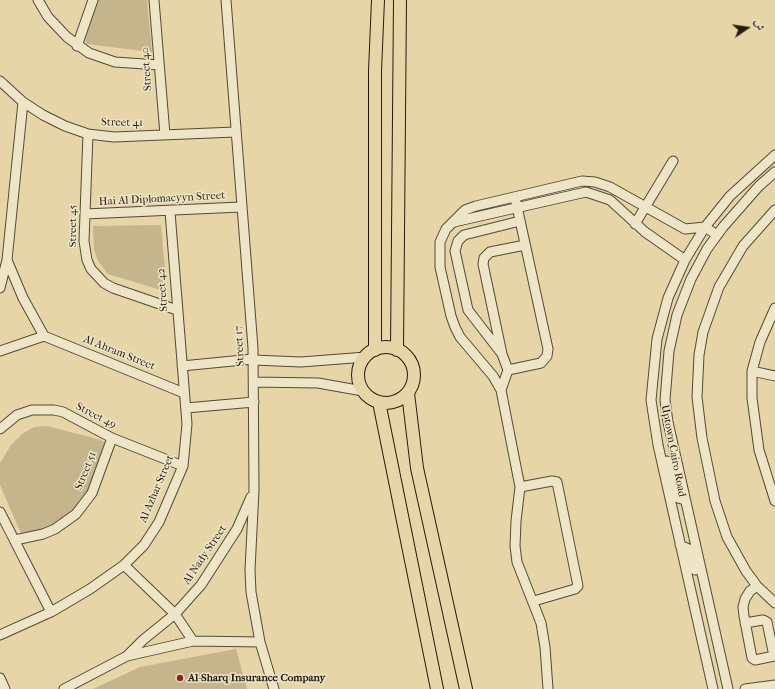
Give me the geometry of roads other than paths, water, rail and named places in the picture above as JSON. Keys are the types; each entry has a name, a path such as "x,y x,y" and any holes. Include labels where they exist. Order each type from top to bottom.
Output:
{"main road":[{"path":"370,353 375,71 378,0"},
{"path":"397,350 400,0"},
{"path":"386,348 397,350 406,356 414,371 413,383 408,393 395,402 379,402 370,398 363,391 358,374 362,362 370,353 386,348"},
{"path":"408,393 417,468 466,689"},
{"path":"379,402 436,689"}],"street":[{"path":"38,0 48,17 77,46 102,58 115,62 159,65"},
{"path":"77,46 94,0"},
{"name":"Street 40","path":"154,0 164,135"},
{"name":"Street 17","path":"226,0 254,382 254,490 250,570 254,612 260,642 274,689"},
{"name":"Street 41","path":"0,81 24,102 65,126 88,134 114,137 235,132"},
{"path":"0,288 7,260 24,102"},
{"name":"Street 45","path":"88,134 84,251 87,260 97,277 112,288 177,310"},
{"name":"Uptown Cairo Road","path":"713,689 658,446 651,400 657,340 668,298 686,260 705,227 730,196 775,155"},
{"path":"635,224 673,161"},
{"name":"Uptown Cairo Road","path":"727,685 672,448 666,400 669,351 677,315 691,279 707,249 758,186 775,172"},
{"path":"548,689 545,647 541,623 534,601 524,581 516,552 516,521 520,487 501,390 493,376 460,337 450,316 438,251 443,234 465,210 582,181 595,182 610,187 645,208 685,229 694,230 705,227 717,235"},
{"path":"454,222 586,192 610,200 620,207 635,224 686,260"},
{"path":"508,370 541,363 547,356 548,349 515,197"},
{"name":"Hai Al Diplomacyyn Street","path":"85,214 170,212 241,207"},
{"path":"775,210 743,246 719,287 703,332 697,376 698,418 720,520 736,554 757,586 775,603"},
{"name":"Street 42","path":"170,212 182,366"},
{"path":"502,354 468,310 455,252 458,241 464,235 520,221"},
{"path":"501,390 508,370 502,354 484,269 484,258 490,252 525,245"},
{"path":"0,351 44,336 23,298 7,260"},
{"path":"775,308 760,342 752,371 754,424 762,463 775,501"},
{"name":"Al Ahram Street","path":"44,336 184,393"},
{"path":"182,366 253,360 301,362 370,353"},
{"name":"Al Azhar Street","path":"0,635 51,612 90,589 124,565 144,545 159,522 183,466 187,438 182,366"},
{"path":"752,371 775,376"},
{"path":"254,382 318,383 363,391"},
{"path":"186,408 254,402"},
{"name":"Street 49","path":"0,429 17,416 32,410 47,409 63,412 112,438 183,466"},
{"name":"Street 51","path":"15,540 43,534 55,529 76,514 92,493 112,438"},
{"path":"658,446 667,462 678,498 685,500"},
{"path":"520,487 552,481 557,482 578,586 575,589 534,601"},
{"name":"Al Nady Street","path":"127,656 143,640 175,614 201,585 237,529 254,490"},
{"path":"0,512 51,612"},
{"path":"680,545 690,550 697,575 707,598"},
{"path":"124,565 175,614 193,642"},
{"path":"745,624 763,620 767,622 774,656 755,660 752,658 745,624 743,607 745,599 750,591 757,586"},
{"name":"Al Nady Street","path":"64,689 127,656 193,642 260,642"},
{"path":"0,678 5,689"},
{"path":"727,685 747,689 775,685"}],"place":[{"name":"Al-Sharq Insurance Company","path":"180,678"}]}
